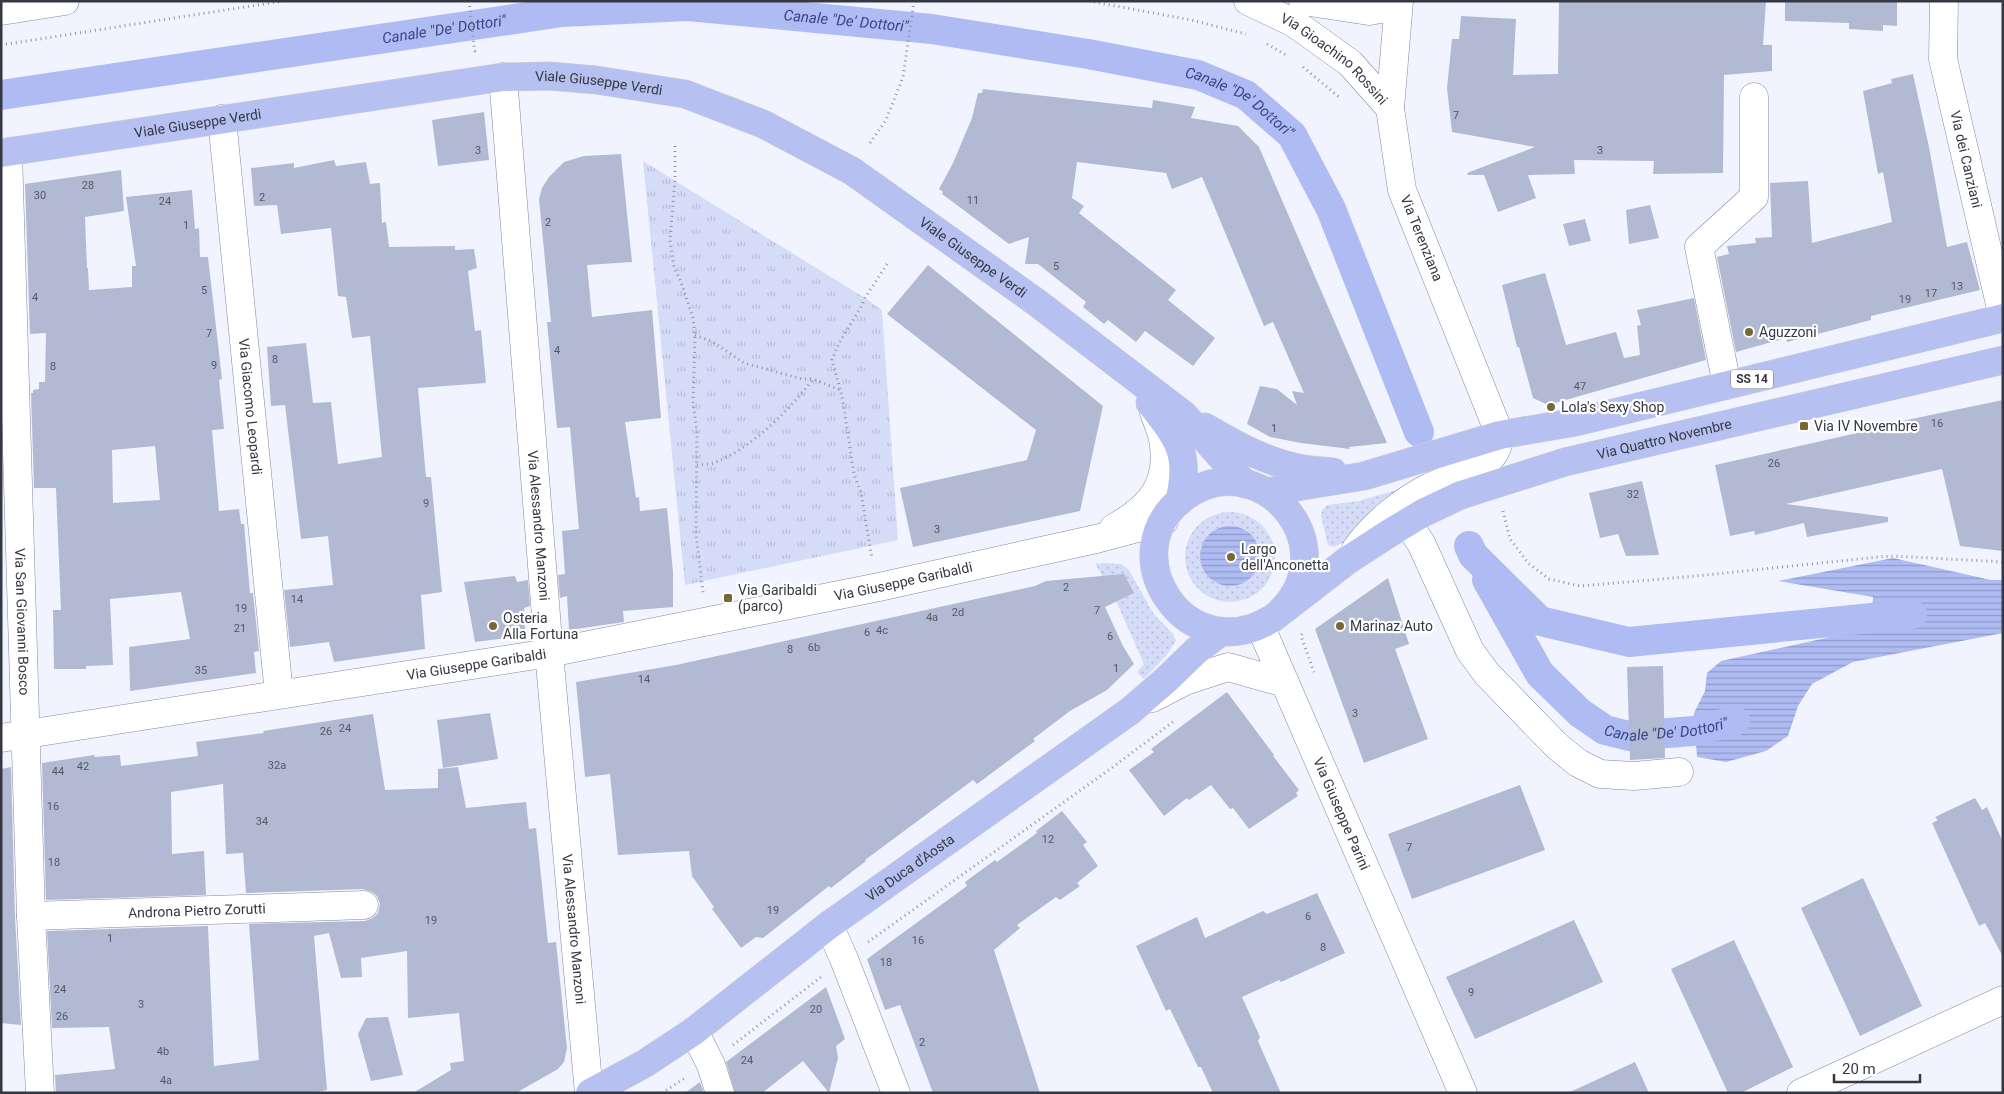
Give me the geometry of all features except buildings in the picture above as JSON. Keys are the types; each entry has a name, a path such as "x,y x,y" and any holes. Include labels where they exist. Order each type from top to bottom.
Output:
{"main road":[{"name":"Viale Giuseppe Verdi","path":"5,152 503,77 549,76 596,80 685,94 763,124 852,171 1022,292 1121,367"},
{"name":"SS 14","path":"1500,435 1556,427 2003,318"},
{"name":"Via Quattro Novembre","path":"1348,560 1408,522 1460,495 1565,462 2003,360"},
{"path":"1121,367 1173,432 1185,462 1184,483 1158,536 1155,557 1156,574 1162,590 1171,605 1188,620 1208,629 1222,632 1245,630 1271,618 1348,560"},
{"path":"1121,367 1184,415 1235,445 1266,458 1298,468 1364,476"},
{"path":"1184,415 1255,488 1279,501 1290,513 1298,528 1303,544 1304,563 1301,580 1292,598 1271,618"},
{"path":"1171,511 1191,493 1209,485 1224,482 1255,488 1364,476 1500,435"},
{"name":"Via Duca d'Aosta","path":"590,1093 644,1064 694,1032 829,925 1133,708 1166,680 1196,650 1222,632"}],"street":[{"path":"10,7 65,1"},
{"name":"Via Gioachino Rossini","path":"1248,1 1294,23 1350,63 1390,108"},
{"name":"Via Gioachino Rossini","path":"1303,1 1369,11 1398,3"},
{"name":"Via dei Canziani","path":"1944,1 1943,59 2003,318"},
{"name":"Via Terenziana","path":"1398,3 1390,108 1402,190 1500,435"},
{"name":"Via Alessandro Manzoni","path":"503,77 549,653 590,1093"},
{"path":"1727,385 1699,247 1754,197 1754,97"},
{"name":"Via Giacomo Leopardi","path":"222,119 279,694"},
{"name":"Via San Giovanni Bosco","path":"5,152 13,736 31,916 40,1093"},
{"path":"1096,539 1133,517 1154,497 1164,473 1163,440 1151,404"},
{"path":"1348,560 1365,536 1395,510 1429,488 1484,464 1498,450 1500,435"},
{"path":"1096,539 1171,511"},
{"path":"1408,522 1421,542 1470,651 1487,674 1557,746 1578,763 1600,774 1634,776 1679,772"},
{"name":"Via Giuseppe Garibaldi","path":"13,736 549,653 879,587 1096,539"},
{"path":"1133,708 1185,681 1228,667 1285,683 1271,618"},
{"name":"Via Giuseppe Parini","path":"1285,683 1463,1093"},
{"name":"Androna Pietro Zorutti","path":"31,916 364,905"},
{"path":"829,925 896,1093"},
{"path":"1802,1093 2003,1000"},
{"path":"694,1032 710,1063 720,1093"}],"path":[{"path":"1,45 283,1"},
{"path":"470,1 474,46"},
{"path":"870,144 886,120 902,77 914,1"},
{"path":"1089,1 1191,20 1252,36"},
{"path":"1260,40 1294,60"},
{"path":"1300,65 1347,103"},
{"path":"675,146 675,180 670,240 674,267 693,318 695,336 693,401 697,465 698,562 709,622"},
{"path":"879,587 868,546 860,493 854,474 840,390 832,360 865,298 886,264"},
{"path":"695,336 713,342 744,363 802,378 813,379 840,390"},
{"path":"697,465 715,463 753,439 801,396 813,379"},
{"path":"1501,503 1510,539 1528,563 1549,579 1580,586 1894,556 2003,562"},
{"path":"1304,630 1301,636 1316,677"},
{"path":"662,1093 710,1063 844,959 1179,718"}],"green space":[{"path":"643,161 882,310 898,540 685,585"},
{"path":"1406,487 1354,536 1334,547 1328,545 1321,516 1322,510 1327,505 1359,501"},
{"path":"1221,512 1239,512 1255,519 1268,532 1275,548 1275,566 1268,582 1255,595 1239,602 1221,602 1205,595 1192,582 1185,566 1185,548 1192,532 1205,519"},
{"path":"1095,564 1121,564 1129,570 1153,613 1173,634 1176,641 1166,656 1144,679 1137,672 1144,664 1116,601 1096,578 1102,575"}],"water":[{"path":"1230,526 1247,531 1255,539 1260,556 1255,573 1247,581 1230,586 1213,581 1205,573 1200,556 1205,539 1213,531"},
{"path":"1893,558 1991,580 2003,580 2003,633 1853,662 1812,684 1798,706 1788,736 1766,751 1726,762 1697,757 1694,713 1705,691 1707,673 1721,661 1871,628 1873,597 1778,581"}],"waterway":[{"name":"Canale \"De' Dottori\"","path":"1,95 562,12 688,6 932,29 1088,54 1198,75 1246,95 1292,135 1331,209 1419,432"},
{"name":"Canale \"De' Dottori\"","path":"1469,546 1473,555 1540,621 1629,642 1912,614"},
{"name":"Canale \"De' Dottori\"","path":"1487,580 1540,674 1580,713 1605,730 1629,736 1694,731 1735,721"}],"place":[{"name":"Aguzzoni","path":"1749,332"},
{"name":"Lola's Sexy Shop","path":"1551,407"},
{"name":"Via IV Novembre","path":"1804,426"},
{"name":"Largo dell'Anconetta","path":"1231,557"},
{"name":"Via Garibaldi (parco)","path":"728,598"},
{"name":"Osteria Alla Fortuna","path":"493,626"},
{"name":"Marinaz Auto","path":"1340,626"}]}
